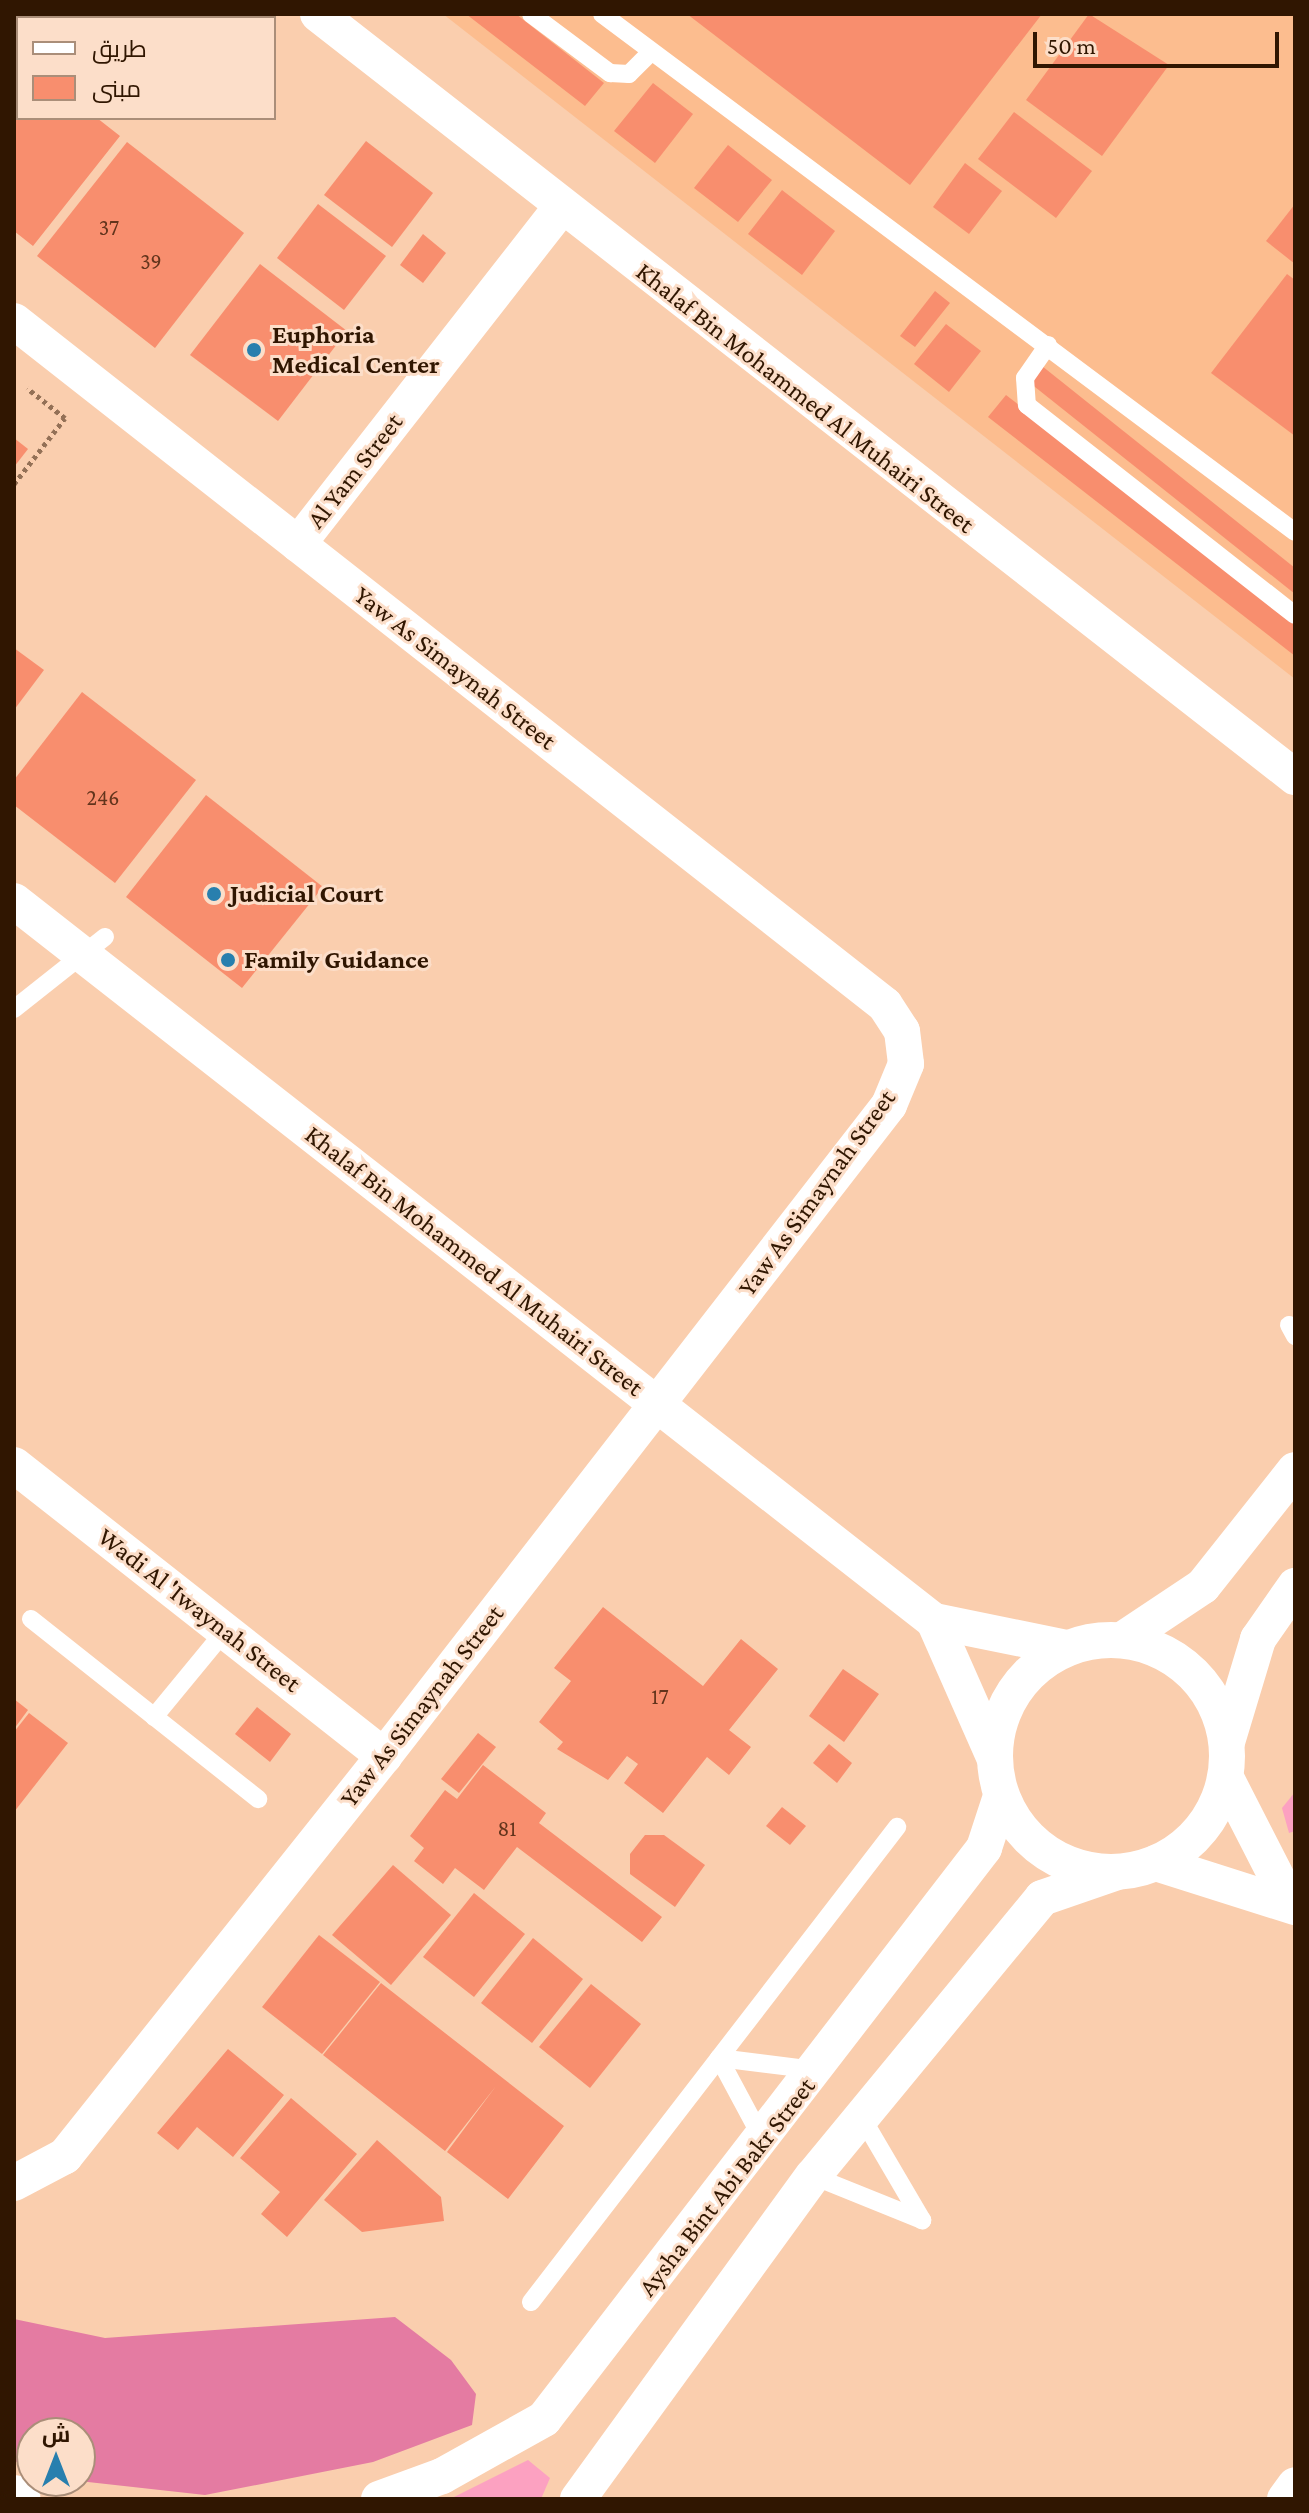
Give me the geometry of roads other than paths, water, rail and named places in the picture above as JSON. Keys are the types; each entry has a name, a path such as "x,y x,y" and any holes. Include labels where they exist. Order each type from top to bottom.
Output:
{"street":[{"name":"Khalaf Bin Mohammed Al Muhairi Street","path":"318,14 560,209 1295,777"},
{"name":"Al Yam Street","path":"298,544 560,209"},
{"name":"Yaw As Simaynah Street","path":"14,321 885,1005 902,1031 906,1064 889,1105 384,1756 65,2156 14,2183"},
{"name":"Khalaf Bin Mohammed Al Muhairi Street","path":"14,901 96,948 658,1404 934,1621 1067,1648"},
{"name":"Wadi Al 'Iwaynah Street","path":"14,1465 384,1756"},
{"path":"1122,1640 1203,1586 1295,1470"},
{"path":"578,2499 813,2176 1042,1898 1117,1872 1156,1863 1188,1844 1213,1814 1226,1778 1227,1742 1258,1639 1295,1586"},
{"name":"Khalaf Bin Mohammed Al Muhairi Street","path":"934,1621 994,1757"},
{"path":"1117,1872 1080,1868 1047,1853 1019,1828 1001,1796 994,1757 1014,1692 1067,1648 1122,1640 1160,1651 1193,1673 1216,1704 1227,1742"},
{"path":"1226,1778 1292,1905"},
{"name":"Aysha Bint Abi Bakr Street","path":"379,2499 442,2476 544,2419 819,2071 984,1848 1001,1796"},
{"path":"1156,1863 1292,1905"},
{"path":"1285,2499 1295,2485"}],"lane":[{"path":"531,14 610,73 629,74 651,52"},
{"path":"602,14 1295,532"},
{"path":"1048,345 1025,378 1027,405 1295,615"},
{"path":"14,1009 96,948"},
{"path":"1295,1326 1289,1325 1295,1336"},
{"path":"31,1619 258,1799"},
{"path":"154,1717 225,1631"},
{"path":"531,2302 897,1827"},
{"path":"719,2058 819,2071"},
{"path":"719,2058 764,2141"},
{"path":"813,2176 922,2220 861,2116"}],"place":[{"name":"Euphoria Medical Center","path":"254,350"},
{"name":"Judicial Court","path":"214,894"},
{"name":"Family Guidance","path":"228,960"}]}
